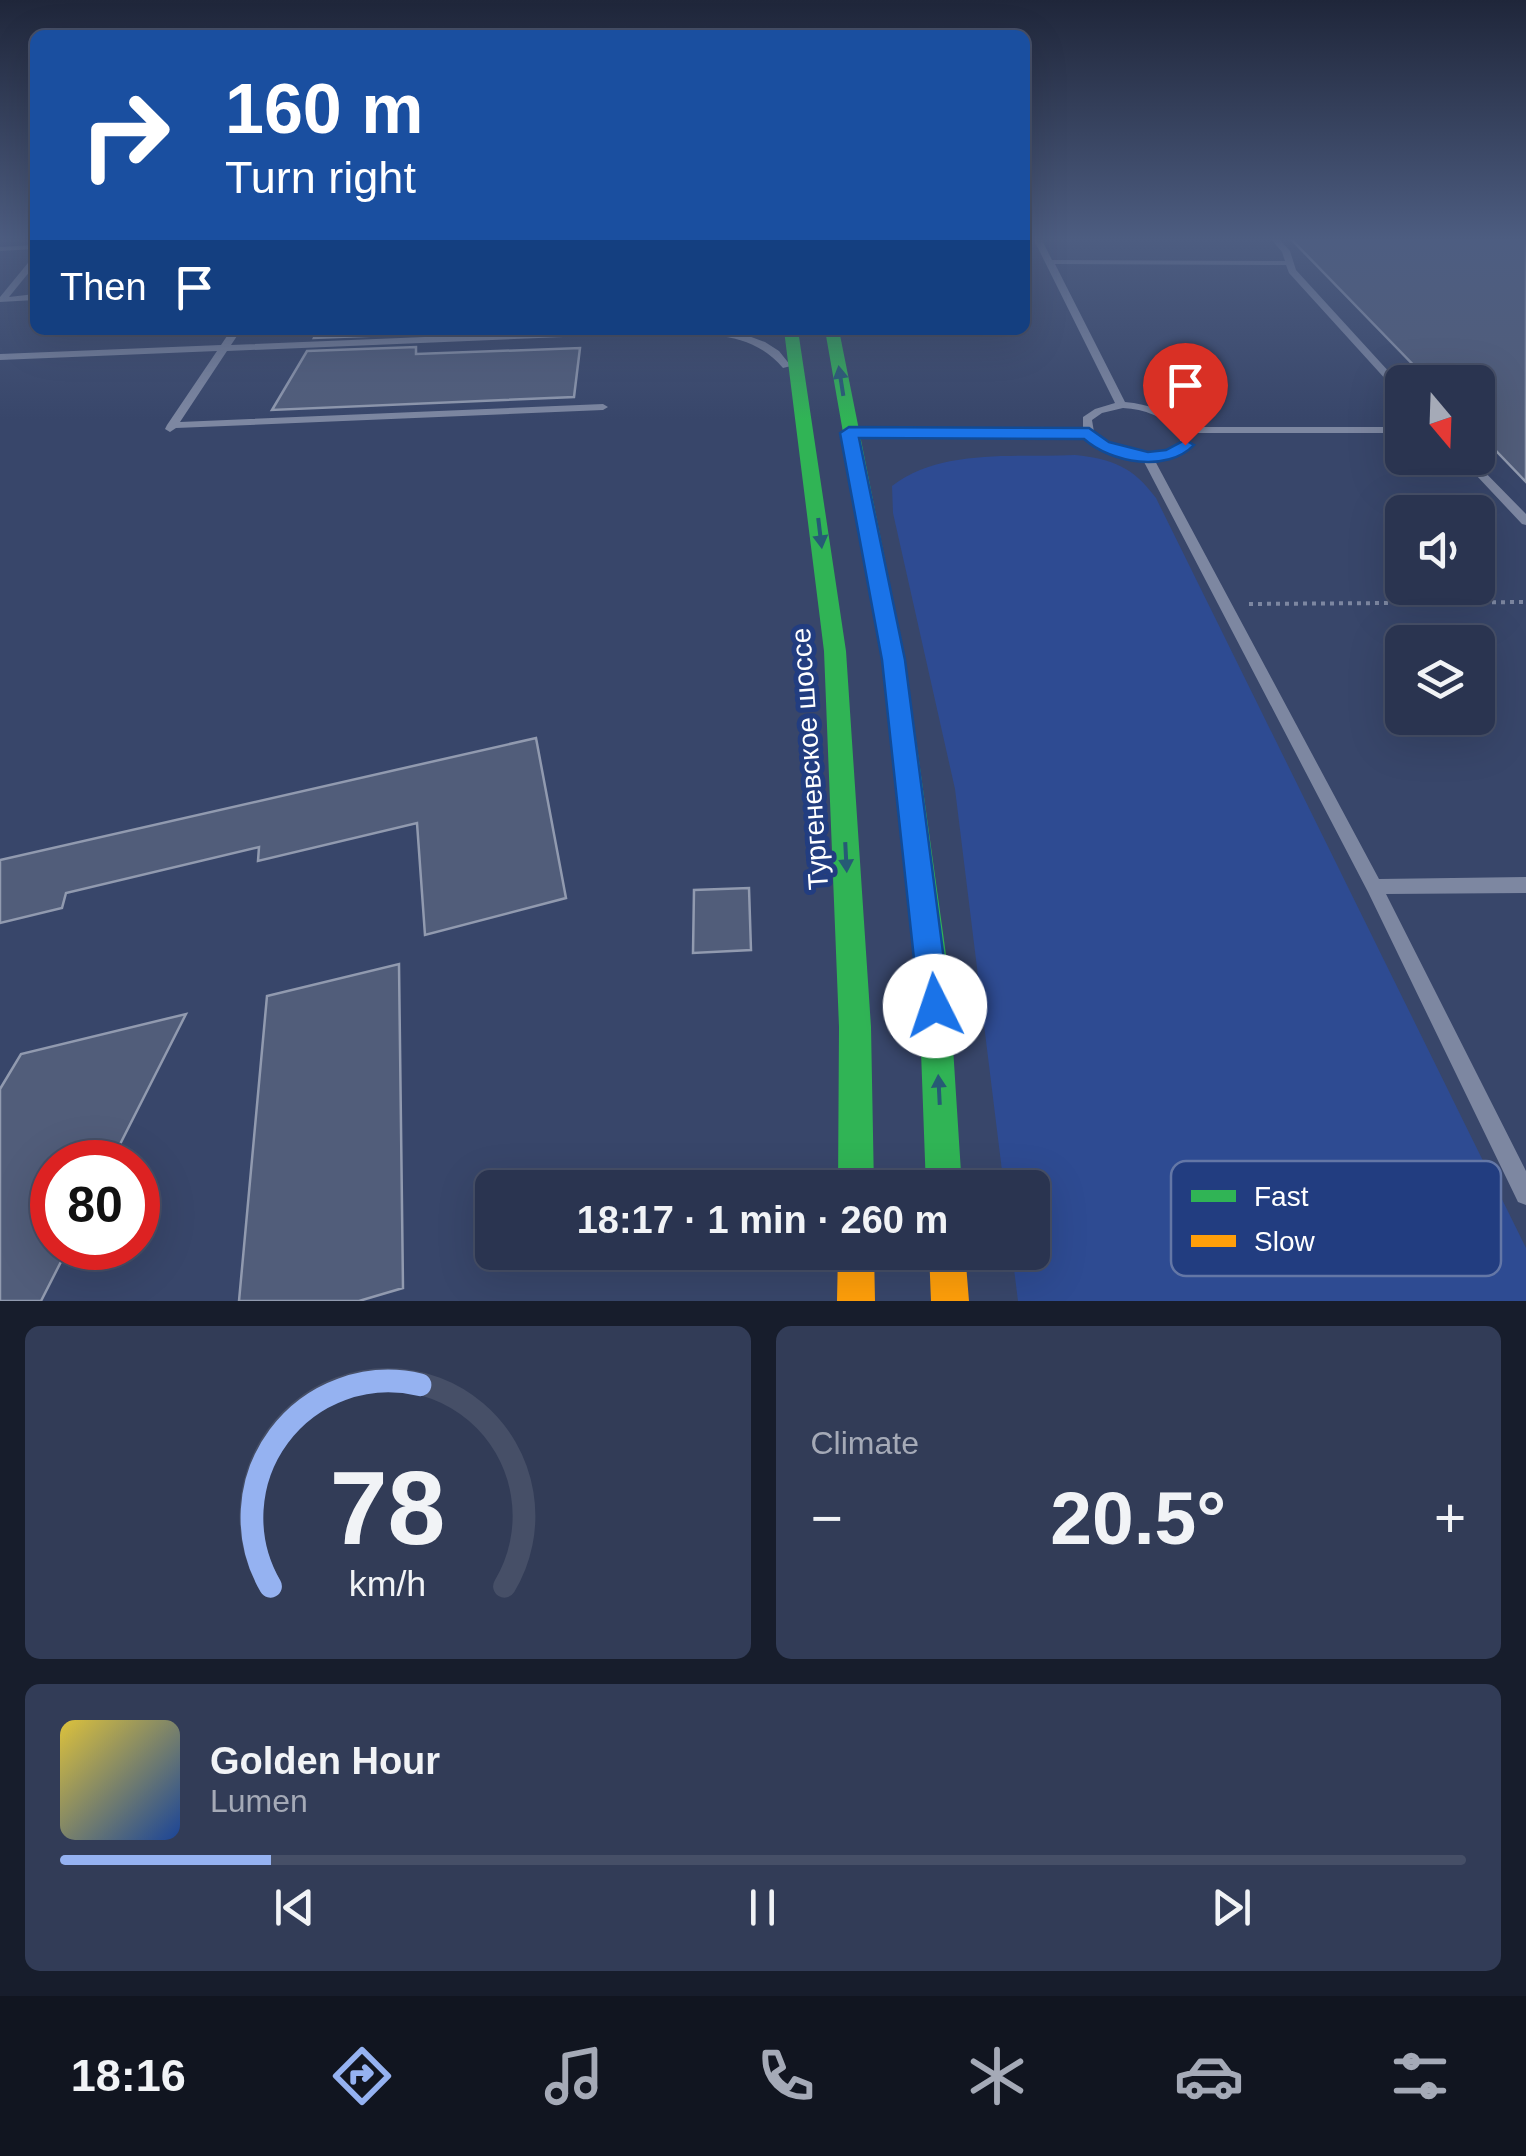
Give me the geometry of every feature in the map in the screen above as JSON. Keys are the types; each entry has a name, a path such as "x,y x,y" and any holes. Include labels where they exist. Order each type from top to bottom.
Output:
{"highway":[{"name":"Тургеневское шоссе","path":"792,335 835,650 855,1027 856,1170"},
{"path":"833,335 894,660 930,950 943,1170"},
{"path":"856,1270 856,1301"},
{"path":"948,1270 950,1301"}],"lane":[{"path":"1068,299 1121,404"},
{"path":"1317,299 1385,372"},
{"path":"170,428 233,335"},
{"path":"0,356 540,335"},
{"path":"728,335 766,347 780,357 802,402"},
{"path":"1089,434 1087,419 1098,409 1121,404 1147,407 1171,417 1185,430 1385,430"},
{"path":"170,428 603,407"},
{"path":"849,433 1089,434 1112,450 1148,458 1171,455 1185,445 1185,430"},
{"path":"1148,458 1374,887 1526,1194"},
{"path":"1481,475 1526,521"},
{"path":"1374,887 1526,885"}],"path":[{"path":"1225,604 1526,602"}],"shaded area":[{"path":"1075,455 1100,459 1121,466 1156,498 1483,1161 1171,1161 1171,1276 1501,1276 1501,1197 1526,1248 1526,1301 1018,1301 1014,1270 1050,1270 1050,1170 1002,1170 955,789 893,513 892,486 933,466 980,457"}],"building":[{"path":"1349,299 1526,299 1526,482 1495,450 1495,365 1413,365"},
{"path":"316,335 390,335 314,338"},
{"path":"416,347 416,354 580,348 574,397 272,410 307,351"},
{"path":"536,738 566,898 425,935 417,823 258,861 259,847 66,893 62,908 0,923 0,860"},
{"path":"749,888 751,950 693,953 694,890"},
{"path":"399,964 403,1288 359,1301 239,1301 267,996"},
{"path":"186,1014 122,1140 30,1140 30,1270 57,1270 41,1301 0,1301 0,1089 21,1054"}],"traffic: fast":[{"path":"792,335 835,651 855,1027 856,1170"},
{"path":"833,335 894,660 933,969 943,1170"}],"traffic: slow":[{"path":"856,1270 856,1301"},
{"path":"948,1270 950,1301"}],"route":[{"path":"935,1006 894,660 849,433 1089,434 1103,446 1122,454 1148,458 1171,455 1185,445"}]}
